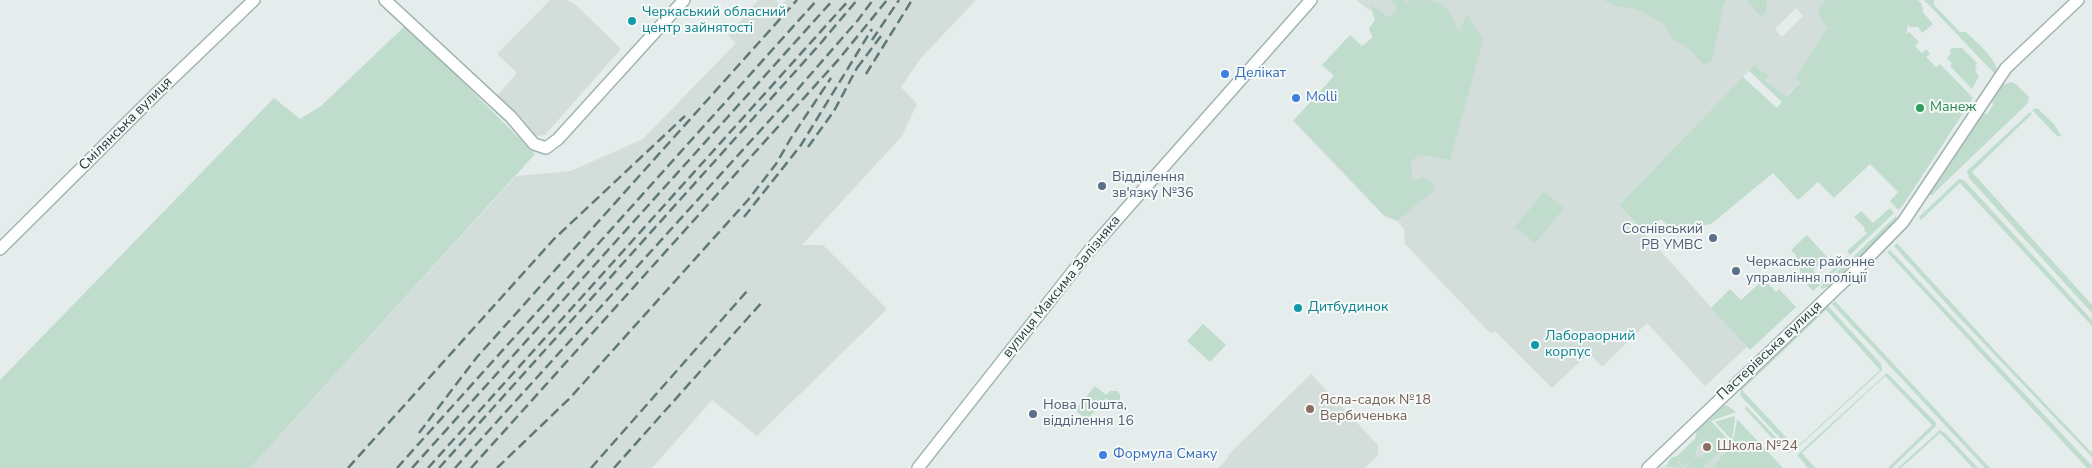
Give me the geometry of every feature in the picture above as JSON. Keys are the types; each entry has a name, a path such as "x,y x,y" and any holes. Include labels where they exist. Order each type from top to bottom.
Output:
{"main road":[{"name":"Смілянська вулиця","path":"0,249 254,0"},
{"path":"384,0 511,117 534,144 546,148 558,139 684,0"},
{"name":"вулиця Максима Залізняка","path":"918,468 1084,258 1311,0"},
{"name":"Пастерівська вулиця","path":"1648,468 1886,241 1903,222 2006,68 2078,0"}],"shaded area":[{"path":"550,0 567,0 575,4 621,49 545,135 536,136 496,97 517,73 497,54"},
{"path":"758,0 776,0 781,5 786,0 976,0 921,58 901,87 917,104 902,136 802,245 823,245 887,309 757,436 712,400 652,468 250,468 516,176 571,171 643,139 736,43 728,36"},
{"path":"1356,0 1826,0 1818,9 1828,27 1795,78 1800,81 1782,102 1749,71 1619,205 1747,347 1705,386 1647,323 1602,367 1589,353 1552,388 1495,331 1491,334 1405,244 1404,229 1397,221 1385,217 1293,121 1373,37 1369,29 1375,20 1372,12","holes":["1796,8 1803,16 1782,37 1775,29"]},
{"name":"Ясла-садок №18 Вербиченька","path":"1311,374 1378,445 1378,455 1365,468 1218,468 1228,458 1228,455"},
{"name":"Школа №24","path":"1709,426 1749,468 1666,468"}],"green space":[{"path":"1391,0 1403,0 1407,4 1409,0 1429,0 1441,4 1450,14 1459,32 1467,14 1483,40 1450,160 1420,155 1411,161 1412,181 1423,177 1433,182 1434,190 1398,220 1385,216 1294,120 1334,76 1322,65 1350,35 1362,46 1373,37 1369,29 1375,20 1371,5 1390,18 1398,8"},
{"path":"1604,0 1726,0 1712,61 1704,65 1686,46 1673,39 1664,24 1637,9 1617,6"},
{"path":"1746,0 1768,0 1766,2 1767,11 1761,16"},
{"path":"1826,0 1918,0 1924,9 1922,11 1933,24 1922,33 1918,27 1908,25 1906,34 1909,32 1919,42 1915,46 1922,53 1926,49 1930,54 1926,57 1936,67 1940,64 1973,98 1903,205 1898,210 1890,201 1898,192 1870,164 1834,198 1818,182 1798,200 1773,173 1711,224 1673,231 1661,219 1645,233 1619,205 1743,77 1777,108 1782,102 1749,70 1757,63 1755,67 1768,75 1765,81 1787,97 1800,82 1795,78 1828,27 1821,20 1818,9"},
{"path":"1924,0 1934,0 1934,5 1960,32 1966,32 1981,46 1992,58 1997,70 1996,75"},
{"path":"406,25 535,154 250,468 0,468 0,380 274,98 300,119 321,106"},
{"path":"1952,48 1962,48 1977,63 1975,71 1979,76 1972,89 1950,66 1952,63 1947,58"},
{"path":"2011,82 2016,84 2029,97 2028,103 1932,195 1929,195 1983,114 1987,114 1993,105 1992,100 2003,85"},
{"path":"2037,108 2053,123 2061,135 2058,137 2032,110"},
{"path":"2030,112 2032,114 1972,172 2092,305 2092,313 1969,178 1967,171"},
{"path":"1959,179 1964,180 2092,320 2092,326 1960,183 1921,220 1919,217"},
{"path":"1544,192 1564,208 1535,243 1515,227"},
{"path":"1890,208 1894,213 1850,255 1847,251 1867,233 1864,230 1865,228 1854,217 1861,211 1873,223"},
{"path":"1896,216 1897,222 1861,258 1855,259 1853,257"},
{"path":"1807,235 1827,257 1813,270 1821,280 1839,264 1842,265 1813,291 1800,277 1800,269 1793,263 1796,255 1791,250"},
{"path":"1897,243 2092,453 2092,457 1953,311 1894,246"},
{"path":"1890,250 2092,468 2087,468 1887,252"},
{"path":"1845,264 1847,271 1834,284 1822,289 1820,287"},
{"path":"1764,279 1776,292 1779,289 1796,307 1750,350 1711,308 1730,289 1741,300"},
{"path":"1835,301 1990,468 1985,468 1832,304"},
{"path":"1828,306 1881,364 1882,370 1793,452 1740,395 1741,389","holes":["1826,310 1880,370 1796,448 1742,390"]},
{"path":"1203,324 1226,345 1210,362 1187,341"},
{"path":"1887,373 1936,423 1936,426 1892,468 1888,468 1932,425 1885,376 1802,453 1815,468 1808,468 1797,455"},
{"path":"1095,386 1106,395 1110,391 1117,391 1120,394 1120,399 1117,403 1112,404 1106,398 1087,420 1075,410"},
{"path":"1722,405 1728,406 1736,412 1711,421 1730,442 1702,468 1685,467 1696,457 1700,458 1708,451 1701,444 1697,446 1695,457 1684,466 1678,460 1676,461 1682,468 1669,466 1660,468 1667,465 1671,458 1677,456 1695,439 1697,431"},
{"path":"1746,406 1791,453 1785,452 1745,409"},
{"path":"1735,417 1732,440 1715,422"},
{"path":"1737,419 1783,468 1711,468 1730,447"},
{"path":"1940,430 1978,468 1973,468 1940,433 1901,468 1898,468"}],"railway":[{"path":"419,433 477,357 797,0"},
{"path":"397,468 817,0"},
{"path":"412,468 833,0"},
{"path":"428,468 849,0"},
{"path":"439,468 820,44 857,0"},
{"path":"455,468 797,90 873,0"},
{"path":"471,468 839,59 887,0"},
{"path":"872,40 899,0"},
{"path":"866,74 912,0"},
{"path":"744,217 801,145 872,29"},
{"path":"857,68 881,36"},
{"path":"808,147 834,111 858,66"},
{"path":"497,468 570,398 748,200 776,164 831,78"},
{"path":"348,468 554,239 685,116"},
{"path":"591,468 748,290"},
{"path":"614,468 763,301"}],"place":[{"name":"Черкаський обласний центр зайнятості","path":"632,21"},
{"name":"Делікат","path":"1225,74"},
{"name":"Molli","path":"1296,98"},
{"name":"Манеж","path":"1920,108"},
{"name":"Відділення зв'язку №36","path":"1102,186"},
{"name":"Соснівський РВ УМВС","path":"1713,238"},
{"name":"Черкаське районне управління поліції","path":"1736,271"},
{"name":"Дитбудинок","path":"1298,308"},
{"name":"Лабораорний корпус","path":"1535,345"},
{"name":"Ясла-садок №18 Вербиченька","path":"1310,409"},
{"name":"Нова Пошта, відділення 16","path":"1033,414"},
{"name":"Школа №24","path":"1707,447"},
{"name":"Формула Смаку","path":"1103,455"}]}
